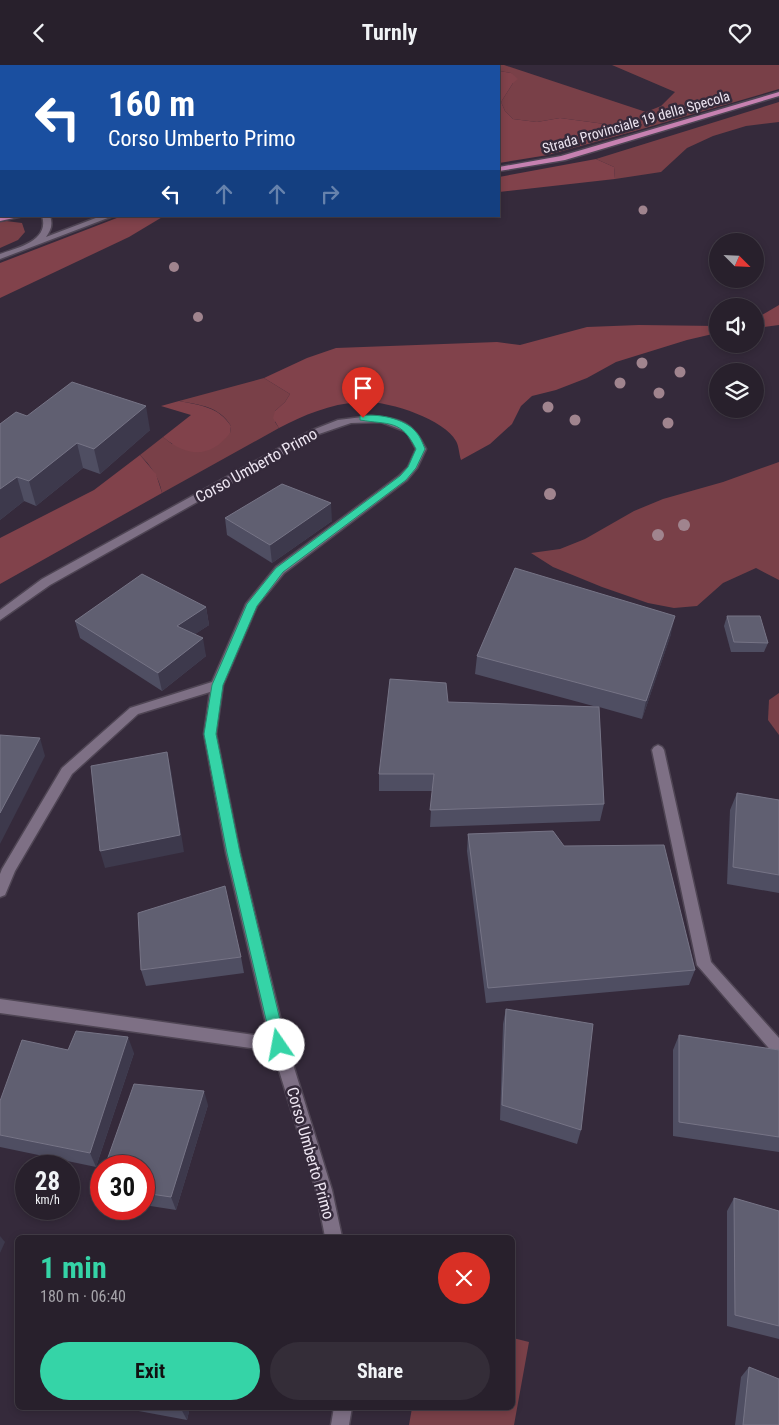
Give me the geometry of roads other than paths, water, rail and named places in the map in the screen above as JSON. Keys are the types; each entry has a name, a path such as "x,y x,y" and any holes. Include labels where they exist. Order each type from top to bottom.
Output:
{"main road":[{"name":"Strada Provinciale 19 della Specola","path":"500,169 562,158 779,94"},
{"path":"0,219 13,217"}],"street":[{"path":"32,245 46,233 49,226 46,217"},
{"path":"32,245 68,228 80,219 79,217"},
{"path":"0,257 106,217"},
{"name":"Corso Umberto Primo","path":"0,616 46,582 312,433 346,420 380,419 394,423 412,433 421,449 412,468 403,478 280,570 252,604 217,685 210,734 233,853 279,1045 324,1190 334,1235"},
{"path":"0,891 9,869 67,771 134,711 217,685"},
{"path":"658,750 704,965 779,1049"},
{"path":"0,1006 279,1045"},
{"path":"340,1425 342,1410"}]}
